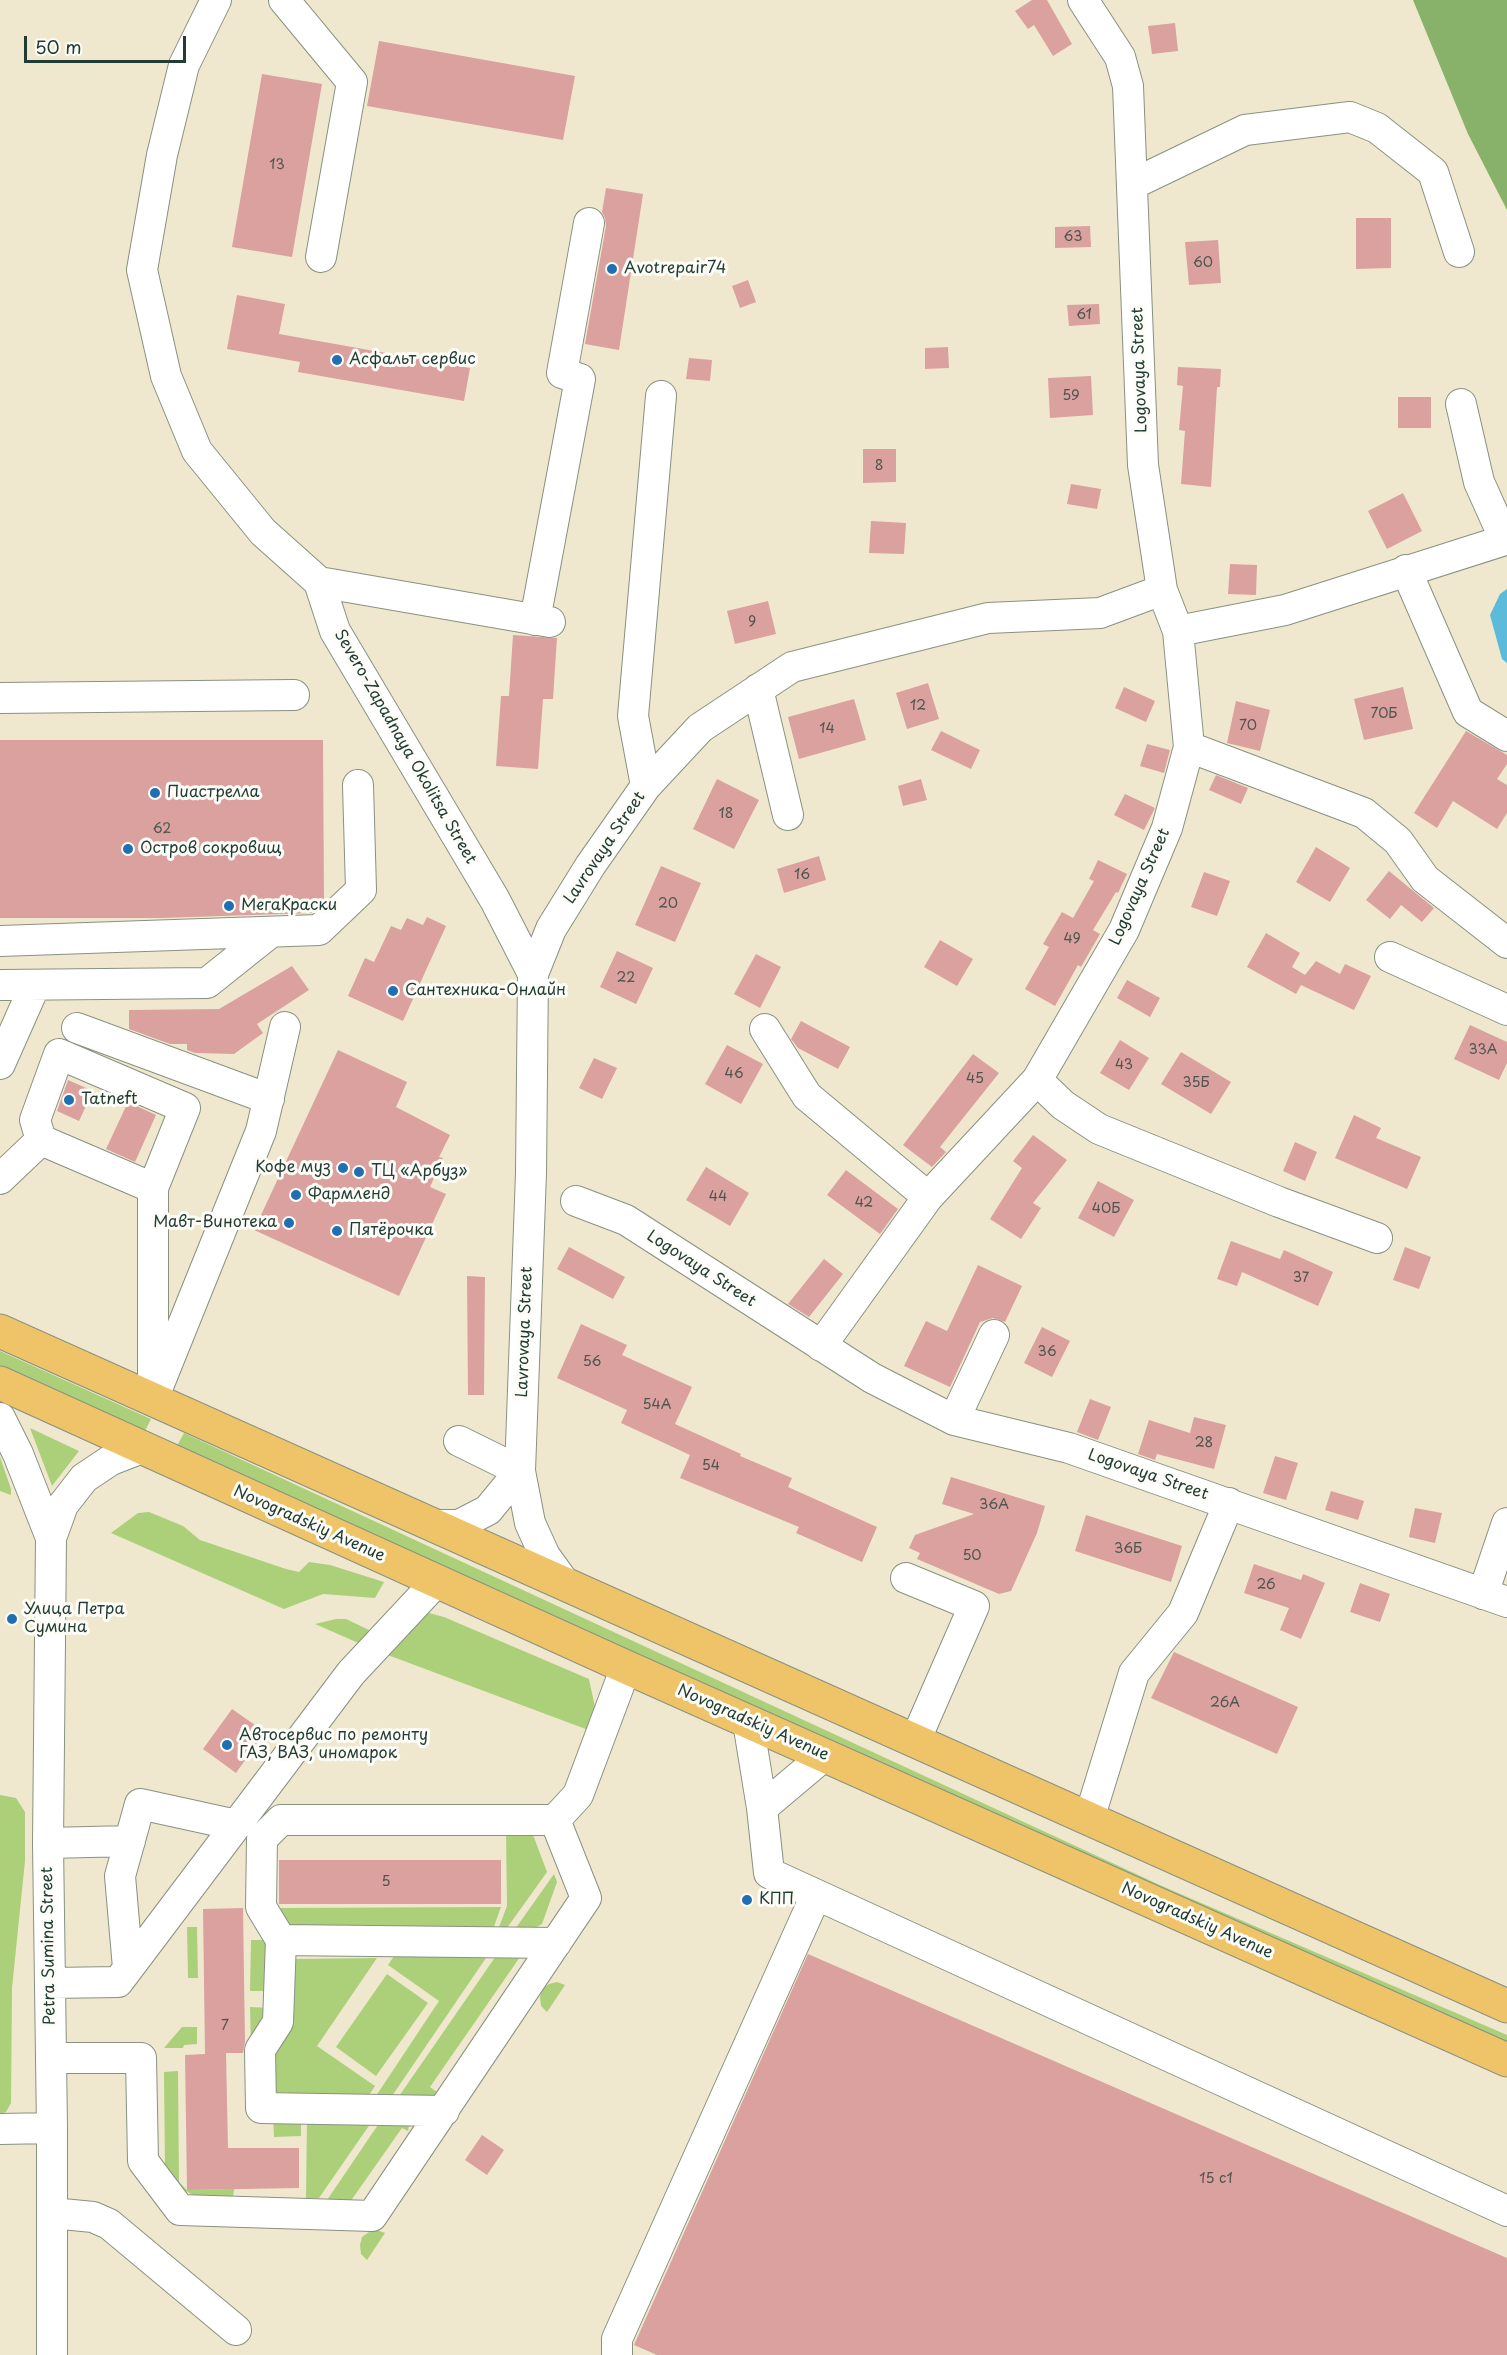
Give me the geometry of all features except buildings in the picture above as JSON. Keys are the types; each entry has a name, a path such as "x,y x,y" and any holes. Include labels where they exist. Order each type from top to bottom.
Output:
{"main road":[{"path":"0,1331 1507,2006"},
{"name":"Novogradskiy Avenue","path":"0,1383 436,1582 1507,2060"}],"street":[{"path":"216,0 184,65 162,155 142,270 166,376 197,451 263,532 319,582 543,621 580,380 562,373 588,223"},
{"path":"284,0 352,82 321,257"},
{"name":"Logovaya Street","path":"821,1346 928,1197 1037,1080 1124,930 1167,828 1189,747 1178,631 1162,590 1143,465 1128,86 1120,57 1083,0"},
{"path":"1133,184 1245,130 1350,117 1377,128 1432,172 1459,252"},
{"path":"646,786 633,716 661,396"},
{"path":"1178,631 1285,610 1505,540 1479,482 1461,404"},
{"path":"1406,570 1468,711 1507,736"},
{"name":"Severo-Zapadnaya Okolitsa Street","path":"319,582 335,631 495,900 533,974"},
{"name":"Lavrovaya Street","path":"566,1585 545,1557 530,1523 520,1471 531,1173 533,974 551,929 590,866 646,786 700,728 792,667 988,618 1101,613 1162,590"},
{"path":"758,689 788,815"},
{"path":"0,698 294,695"},
{"path":"1189,747 1364,813 1398,841 1425,879 1507,943"},
{"path":"0,941 319,930 361,890 358,785"},
{"path":"0,985 207,983 271,932"},
{"path":"1390,957 1507,1010"},
{"path":"0,1064 35,985"},
{"path":"153,1399 261,1131 285,1027"},
{"path":"77,1028 269,1099"},
{"path":"765,1029 807,1096 928,1197"},
{"path":"41,1140 35,1120 59,1054 185,1108 153,1188 153,1399"},
{"path":"1037,1080 1064,1105 1099,1129 1279,1202 1377,1238"},
{"path":"41,1140 153,1188"},
{"path":"0,1179 41,1140"},
{"name":"Logovaya Street","path":"576,1201 626,1220 872,1378 954,1420 1069,1448 1495,1598 1507,1523"},
{"path":"954,1420 994,1335"},
{"path":"0,1418 36,1496 51,1538"},
{"path":"431,1525 459,1525 488,1510 520,1471 459,1441"},
{"path":"51,1538 63,1505 84,1478 111,1460 142,1448"},
{"path":"1089,1819 1134,1673 1184,1613 1228,1503"},
{"name":"Petra Sumina Street","path":"51,1538 48,1843 52,2355"},
{"path":"906,1578 974,1606 915,1741"},
{"path":"50,1983 118,1982 351,1673 436,1582"},
{"path":"444,2111 261,2108 260,2050 278,2022 281,1940 261,1907 262,1839 281,1820 555,1820 578,1795 626,1667"},
{"path":"748,1722 762,1808 769,1873 1507,2211"},
{"path":"762,1808 825,1755"},
{"path":"128,1968 120,1876 140,1804 237,1825"},
{"path":"51,2058 141,2058 143,2161 180,2210 372,2216 586,1898 555,1820"},
{"path":"48,1843 130,1841"},
{"path":"616,2355 616,2339 816,1895"},
{"path":"281,1940 556,1943"},
{"path":"0,2128 52,2128"},
{"path":"52,2213 93,2217 109,2224 236,2330"}],"green space":[{"path":"1413,0 1507,0 1507,210 1468,134"},
{"path":"0,1351 151,1419 144,1433 0,1369"},
{"path":"30,1428 79,1451 52,1486"},
{"path":"184,1433 1162,1886 1507,2035 1507,2055 174,1451"},
{"path":"0,1457 11,1489 11,1495 0,1491"},
{"path":"149,1512 183,1526 200,1540 286,1569 299,1572 309,1562 330,1565 384,1582 375,1598 323,1594 284,1609 111,1533 138,1513"},
{"path":"425,1612 444,1617 589,1679 596,1712 591,1731 385,1654"},
{"path":"346,1619 369,1630 363,1645 315,1624"},
{"path":"0,1795 16,1798 25,1812 25,1861 12,1988 11,2103 6,2112 0,2114"},
{"path":"506,1832 532,1832 547,1872 507,1928 499,1927 507,1906"},
{"path":"554,1874 557,1882 542,1924 533,1929 513,1932"},
{"path":"501,1907 492,1932 297,1932 274,1908"},
{"path":"187,1927 197,1927 198,1978 188,1978"},
{"path":"251,1940 271,1940 271,1991 250,1991"},
{"path":"490,1952 392,2096 376,2096 439,2001 388,1965 396,1953"},
{"path":"498,1953 520,1957 430,2087 437,2092 433,2097 395,2102"},
{"path":"377,1958 317,2046 375,2086 369,2095 278,2095 274,2085 274,2056 293,1963 296,1959"},
{"path":"387,1974 428,2003 376,2076 336,2047"},
{"path":"557,1982 565,1985 547,2012 541,2006 542,1989"},
{"path":"250,2007 271,2008 251,2046"},
{"path":"182,2027 197,2027 197,2044 184,2045 183,2048 164,2048"},
{"path":"178,2071 179,2182 187,2190 234,2189 233,2198 195,2196 182,2189 165,2169 164,2072"},
{"path":"384,2116 406,2120 409,2126 408,2131 402,2128 350,2202 325,2203"},
{"path":"273,2117 301,2117 301,2136 274,2137"},
{"path":"307,2117 375,2117 319,2198 306,2198"},
{"path":"377,2230 385,2233 367,2260 361,2254 362,2237"}],"water":[{"path":"1507,589 1507,663 1502,659 1490,615 1500,594"}],"place":[{"name":"Avotrepair74","path":"612,269"},
{"name":"Асфальт сервис","path":"337,360"},
{"name":"Пиастрелла","path":"155,793"},
{"name":"Остров сокровищ","path":"128,849"},
{"name":"МегаКраски","path":"229,906"},
{"name":"Сантехника-Онлайн","path":"393,991"},
{"name":"Tatneft","path":"69,1100"},
{"name":"Кофе муз","path":"343,1168"},
{"name":"ТЦ «Арбуз»","path":"359,1172"},
{"name":"Фармленд","path":"296,1195"},
{"name":"Мавт-Винотека","path":"289,1223"},
{"name":"Пятёрочка","path":"337,1231"},
{"name":"Улица Петра Сумина","path":"12,1619"},
{"name":"Автосервис по ремонту ГАЗ, ВАЗ, иномарок","path":"227,1745"},
{"name":"КПП","path":"747,1900"}]}
